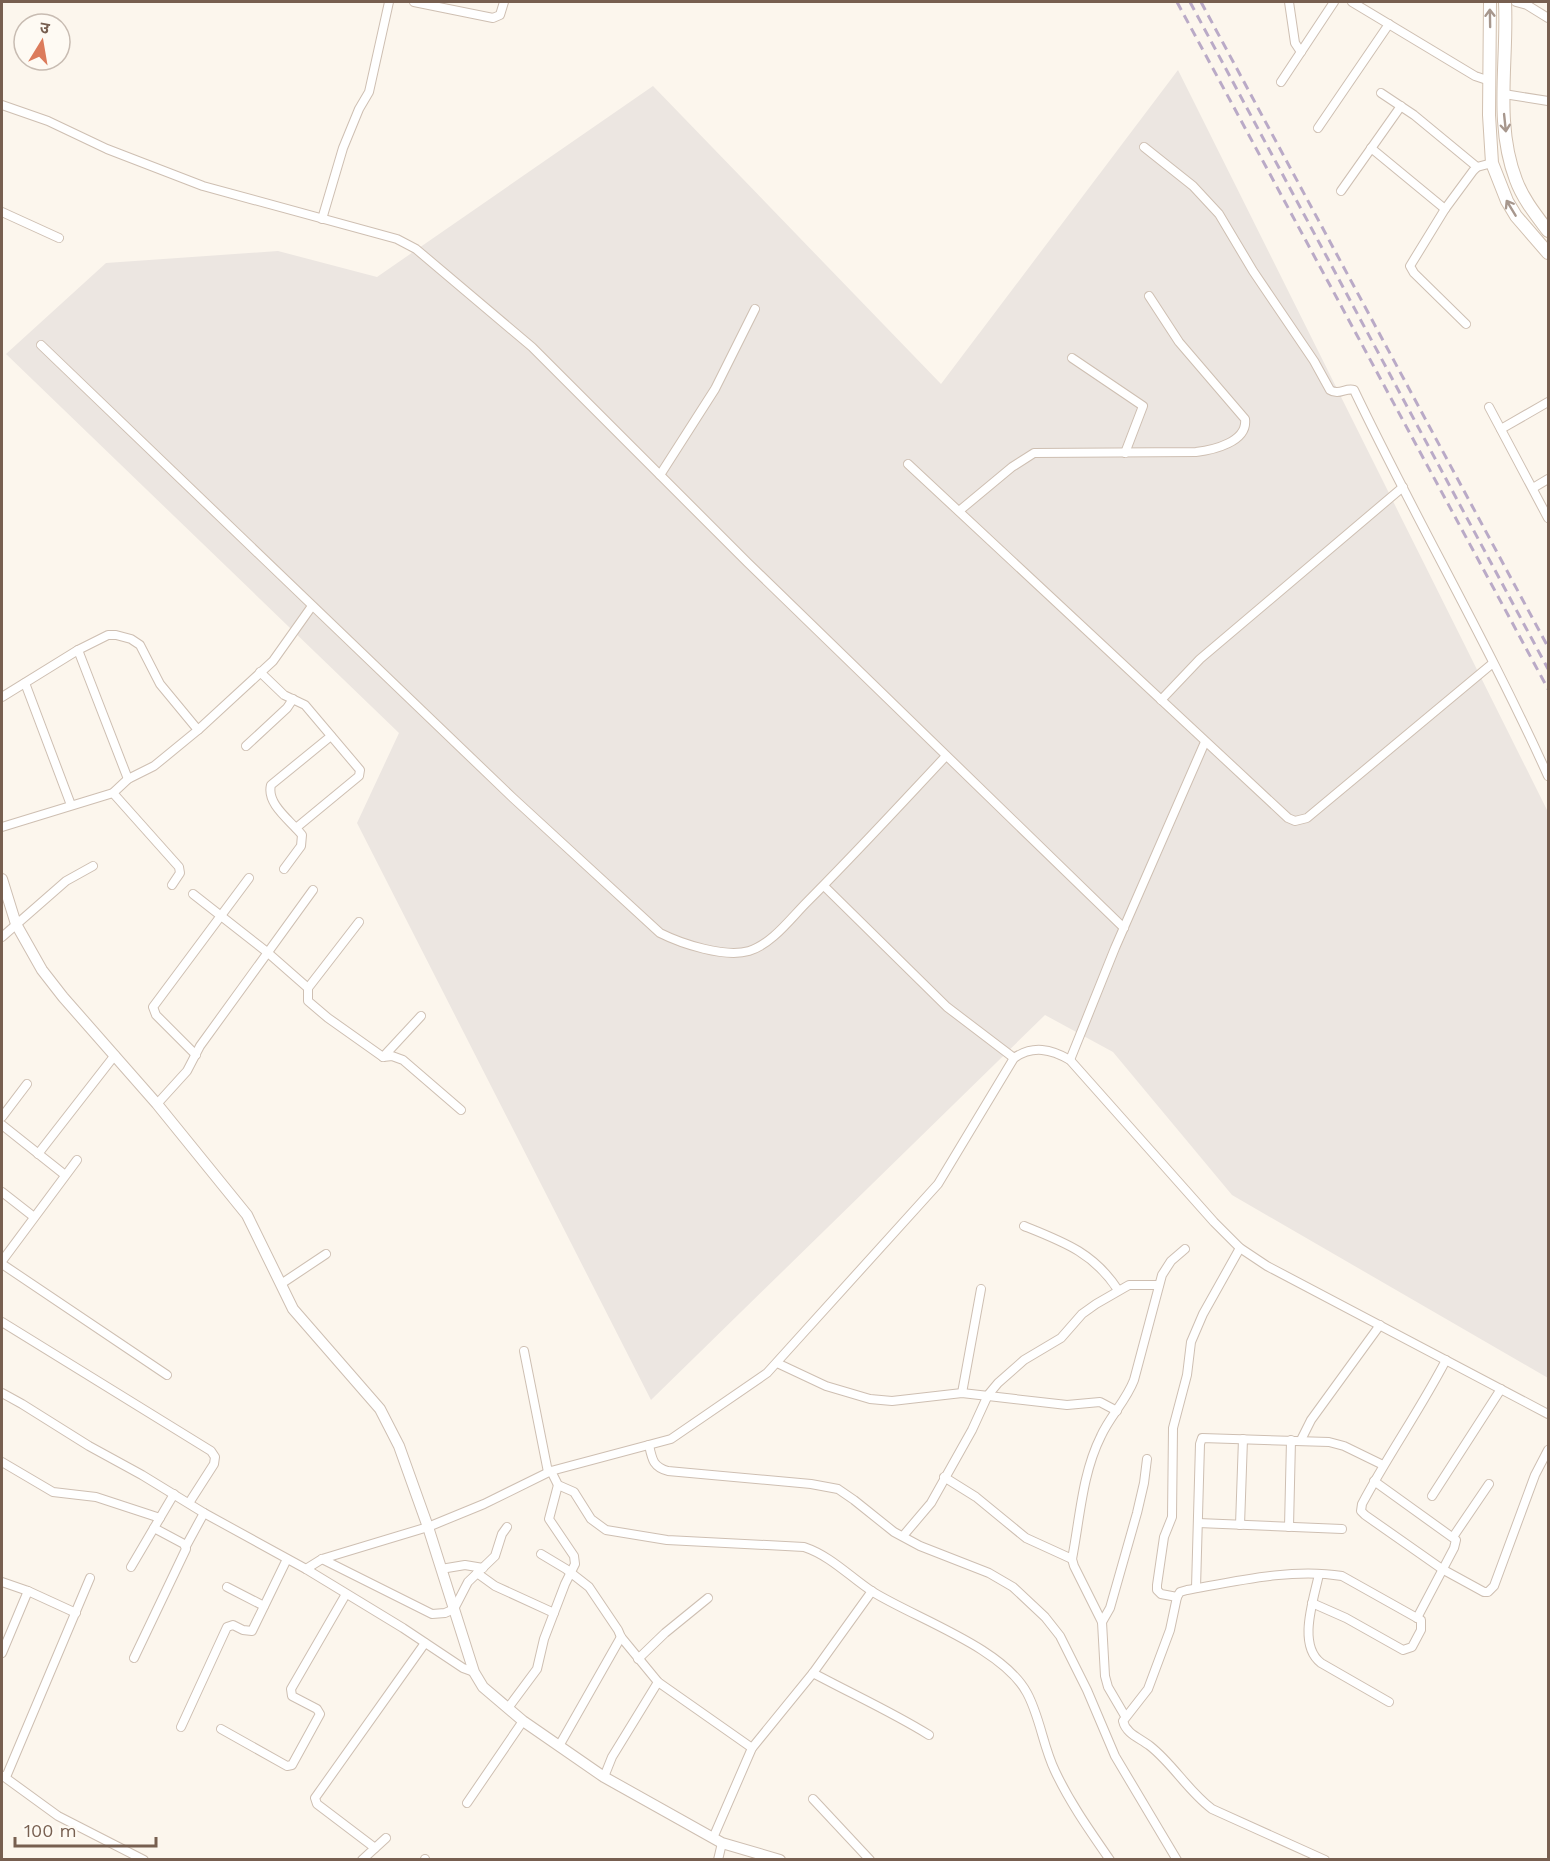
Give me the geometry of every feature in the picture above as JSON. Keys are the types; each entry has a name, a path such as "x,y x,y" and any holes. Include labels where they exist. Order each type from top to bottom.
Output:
{"main road":[{"path":"1490,2 1488,115 1492,163 1507,201 1516,216 1548,253"},
{"path":"1504,2 1503,94 1506,134 1514,174 1527,200 1548,231"}],"street":[{"path":"322,219 343,148 369,92 388,2"},
{"path":"414,2 450,5 493,18 500,15 504,2"},
{"path":"1289,2 1295,43 1301,52"},
{"path":"1281,82 1334,2"},
{"path":"1352,2 1475,76 1490,81"},
{"path":"1515,2 1548,18"},
{"path":"1318,128 1389,24"},
{"path":"1381,93 1401,106 1477,167"},
{"path":"1503,94 1548,101"},
{"path":"2,105 48,121 106,149 203,186 397,239 416,249 532,347 946,756 1124,928"},
{"path":"1341,191 1401,106"},
{"path":"1144,147 1208,200 1314,361 1330,390 1338,393 1348,389 1354,390 1464,603 1548,776"},
{"path":"1371,148 1445,209"},
{"path":"1466,324 1411,269 1411,262 1445,209 1477,167 1492,163"},
{"path":"2,212 59,238"},
{"path":"959,511 1012,467 1034,453 1215,450 1235,439 1245,427 1246,422 1179,342 1149,296"},
{"path":"660,475 715,389 755,309"},
{"path":"41,345 517,801 660,933 676,941 726,952 745,952 758,948 771,939 824,886 946,756"},
{"path":"1072,358 1143,406 1125,453"},
{"path":"1489,407 1548,519"},
{"path":"1502,429 1547,407"},
{"path":"908,464 1205,742 1288,818 1295,821 1301,821 1316,811 1493,663"},
{"path":"1533,488 1548,478"},
{"path":"1161,700 1200,659 1403,487"},
{"path":"2,826 113,793 128,779 154,766 198,730 273,661 312,606"},
{"path":"2,697 78,650 108,635 125,636 144,650 160,684 198,730"},
{"path":"78,650 128,779"},
{"path":"260,672 284,694 305,705 359,769 360,774 296,828"},
{"path":"25,683 71,805"},
{"path":"246,746 287,708 293,699"},
{"path":"284,869 303,840 302,835 271,800 271,785 331,736"},
{"path":"1070,1060 1124,928 1205,742"},
{"path":"113,793 179,867 180,873 172,885"},
{"path":"2,937 66,881 93,866"},
{"path":"196,1055 156,1015 153,1007 249,878"},
{"path":"2,879 16,924 42,970 157,1104 247,1215 293,1309 380,1409 399,1446 428,1527 474,1672 483,1687 523,1721 604,1777 718,1840 780,1860"},
{"path":"824,886 947,1007 1014,1058"},
{"path":"157,1104 187,1071 200,1046 313,890"},
{"path":"193,894 308,987"},
{"path":"359,922 308,987 308,1001 383,1057 392,1056 403,1060 461,1110"},
{"path":"383,1057 422,1016"},
{"path":"306,1569 322,1559 428,1527 484,1504 552,1470 678,1436 767,1373 938,1184 1014,1058 1032,1049 1047,1049 1070,1060 1214,1222 1240,1248 1267,1266 1548,1414"},
{"path":"38,1154 115,1056"},
{"path":"2,1117 27,1084"},
{"path":"2,1125 65,1175"},
{"path":"77,1160 2,1259 167,1375"},
{"path":"2,1192 34,1217"},
{"path":"1024,1226 1080,1250 1100,1266 1118,1290"},
{"path":"1177,1597 1161,1594 1157,1590 1164,1537 1172,1522 1173,1428 1187,1375 1191,1342 1203,1314 1240,1248"},
{"path":"1125,1716 1108,1687 1105,1676 1102,1622 1072,1559 1086,1479 1093,1456 1101,1436 1128,1394 1134,1380 1165,1268 1185,1249"},
{"path":"281,1284 326,1254"},
{"path":"903,1536 931,1503 972,1430 988,1395 1016,1367 1061,1338 1082,1314 1118,1290 1140,1284 1160,1285"},
{"path":"962,1393 981,1289"},
{"path":"2,1323 211,1451 215,1457 214,1464 189,1503"},
{"path":"1289,1527 1296,1440 1380,1325"},
{"path":"508,1708 537,1670 544,1639 575,1564 574,1556 549,1519 558,1485 552,1470 524,1351"},
{"path":"1446,1360 1425,1401 1383,1465 1362,1504 1361,1511 1442,1569 1485,1592 1491,1590 1535,1475 1548,1450"},
{"path":"777,1363 826,1386 870,1399 892,1401 962,1393 1067,1405 1100,1402 1117,1411"},
{"path":"1432,1496 1501,1389"},
{"path":"2,1394 204,1513 306,1569 463,1668 474,1672"},
{"path":"1196,1588 1201,1440 1205,1438 1296,1440 1335,1443 1383,1465"},
{"path":"1240,1525 1243,1439"},
{"path":"647,1446 656,1466 668,1471 811,1484 838,1489 894,1532 920,1546 1000,1579 1028,1600 1060,1636 1115,1756 1177,1860"},
{"path":"1102,1622 1110,1608 1137,1513 1147,1459"},
{"path":"2,1462 53,1492 96,1497 160,1518"},
{"path":"944,1477 975,1497 1026,1538 1072,1559"},
{"path":"1374,1481 1456,1540 1417,1618"},
{"path":"1453,1537 1490,1484"},
{"path":"558,1485 574,1492 591,1520 606,1530 667,1540 804,1547 818,1552 872,1591 996,1658 1014,1675 1027,1694 1054,1769 1073,1805 1110,1860"},
{"path":"131,1567 174,1494"},
{"path":"134,1658 186,1546 204,1513"},
{"path":"1198,1523 1342,1529"},
{"path":"322,1559 432,1614 445,1613 454,1609 468,1582 495,1556 502,1534 507,1527"},
{"path":"154,1528 186,1546"},
{"path":"541,1554 589,1587 621,1637 657,1682 752,1748"},
{"path":"181,1727 227,1627 233,1625 251,1632 287,1559"},
{"path":"441,1569 465,1565 480,1571 495,1586 554,1613"},
{"path":"1319,1574 1309,1624 1312,1651 1316,1659 1389,1702"},
{"path":"1312,1603 1346,1618 1403,1650 1412,1647 1421,1630 1420,1620 1417,1618 1350,1579 1331,1574 1278,1575 1180,1592 1170,1630 1154,1675 1138,1703 1123,1721 1127,1730 1151,1747 1199,1799 1212,1809 1325,1860"},
{"path":"90,1578 4,1776 58,1816 144,1860"},
{"path":"2,1582 76,1613"},
{"path":"227,1587 264,1606"},
{"path":"2,1653 28,1591"},
{"path":"718,1860 718,1840 752,1748 813,1673 872,1591"},
{"path":"221,1729 287,1766 291,1765 320,1714 317,1709 292,1696 291,1689 346,1594"},
{"path":"638,1659 665,1633 708,1598"},
{"path":"559,1746 621,1637"},
{"path":"375,1848 317,1804 315,1798 425,1643"},
{"path":"813,1673 889,1711 929,1735"},
{"path":"604,1777 612,1757 657,1682"},
{"path":"466,1803 523,1721"},
{"path":"813,1799 870,1860"},
{"path":"362,1860 386,1838"}],"shaded area":[{"path":"1178,70 1548,812 1548,1378 1232,1195 1113,1052 1045,1015 651,1400 357,823 399,733 6,354 106,263 278,251 377,277 653,86 941,384"}],"railway":[{"path":"1177,2 1548,689"},
{"path":"1190,2 1548,669"},
{"path":"1201,2 1548,647"}]}
